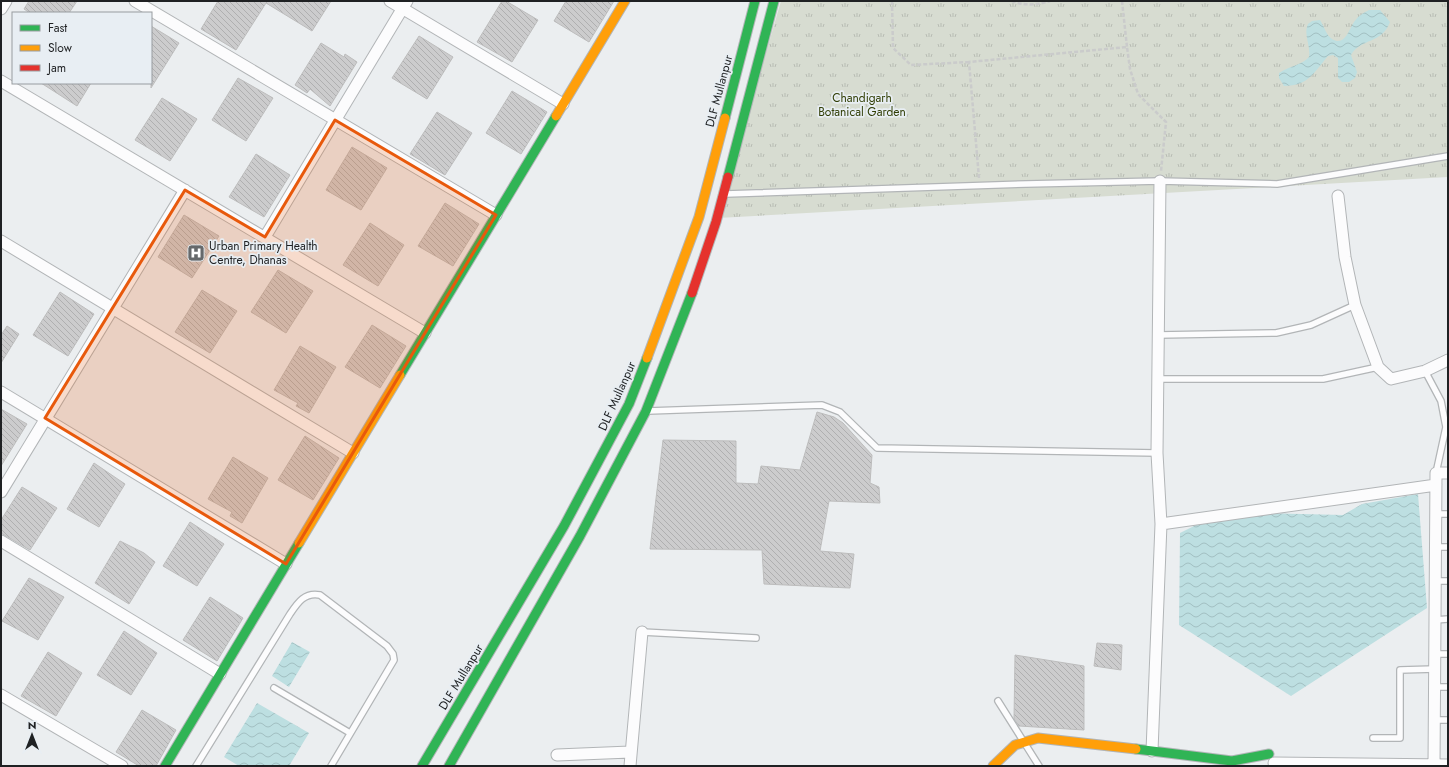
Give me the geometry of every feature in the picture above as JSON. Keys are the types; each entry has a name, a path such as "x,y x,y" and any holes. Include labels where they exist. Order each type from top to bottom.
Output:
{"main road":[{"path":"165,766 625,1"},
{"name":"DLF Mullanpur","path":"422,766 564,526 629,404 666,309 699,217 755,1"},
{"path":"449,766 565,562 646,411 684,316 716,222 774,1"},
{"path":"993,766 1014,745 1038,738 1152,751 1229,763 1273,761"}],"street":[{"path":"1,9 6,1"},
{"path":"135,1 496,215"},
{"path":"390,1 404,5 563,104"},
{"path":"264,237 404,5"},
{"path":"1,81 425,333"},
{"path":"1152,751 1161,524 1157,454 1160,181"},
{"path":"1,492 112,307 185,190"},
{"path":"1338,196 1345,257 1355,305 1378,367 1391,379 1425,371 1448,360"},
{"path":"1,241 353,453"},
{"path":"1,392 286,564"},
{"path":"1434,765 1436,473 1448,473"},
{"path":"1161,524 1436,485"},
{"path":"1,541 220,674"},
{"path":"630,766 630,752 642,632"},
{"path":"1,695 122,766"},
{"path":"557,755 630,752"},
{"path":"1273,761 1448,765"}],"lane":[{"path":"724,194 979,185 1160,181 1277,184 1448,156"},
{"path":"1158,335 1276,333 1311,325 1355,305"},
{"path":"1158,379 1323,379 1378,367"},
{"path":"1425,371 1441,401 1446,427 1436,473"},
{"path":"646,411 822,405 840,412 877,448 1157,454"},
{"path":"1436,514 1448,514"},
{"path":"1435,547 1448,547"},
{"path":"1435,581 1448,581"},
{"path":"196,766 290,614 299,602 308,594 320,595 387,646 393,654 394,660 331,766"},
{"path":"1435,620 1448,619"},
{"path":"642,632 756,638"},
{"path":"1435,654 1448,654"},
{"path":"1373,738 1400,738 1400,670 1435,669"},
{"path":"1435,687 1448,687"},
{"path":"274,688 350,733"},
{"path":"998,701 1039,766"},
{"path":"1435,720 1448,720"}],"path":[{"path":"892,1 893,48 911,65 969,62 1127,47"},
{"path":"1012,1 1018,4 1043,4 1050,1"},
{"path":"1122,1 1130,70 1138,94 1166,122 1160,181"},
{"path":"969,62 979,185"}],"highlighted area":[{"path":"335,120 496,215 286,564 45,418 185,190 265,237"}],"green space":[{"name":"Chandigarh Botanical Garden","path":"781,1 1448,1 1448,177 718,218"}],"water":[{"path":"1369,10 1380,10 1390,22 1382,34 1360,46 1351,55 1357,72 1355,78 1349,82 1342,82 1338,78 1338,58 1333,55 1328,56 1315,73 1305,81 1299,84 1284,86 1279,78 1279,73 1303,62 1309,57 1306,32 1308,24 1312,21 1320,20 1330,37 1336,41 1340,41 1346,36 1357,18"},
{"path":"1418,494 1427,608 1291,696 1179,625 1180,533 1222,512 1343,515 1362,504"},
{"path":"292,642 310,652 289,687 272,676"},
{"path":"257,703 309,733 289,766 239,766 224,757"}],"building":[{"path":"29,1 77,1 70,12 28,12 24,9"},
{"path":"218,1 331,1 312,31 266,3 236,50 201,29"},
{"path":"502,1 506,1 538,20 512,62 477,42"},
{"path":"566,1 614,1 589,42 554,21"},
{"path":"152,27 179,43 151,88 152,84"},
{"path":"419,36 453,57 427,99 392,78"},
{"path":"321,43 344,57 345,54 357,62 330,106 310,89 307,93 295,85"},
{"path":"238,78 273,98 246,141 212,120"},
{"path":"43,84 90,84 77,106"},
{"path":"512,91 547,112 521,154 486,133"},
{"path":"162,98 197,119 170,161 135,140"},
{"path":"437,112 472,133 445,175 410,154"},
{"path":"352,147 387,168 361,210 326,190"},
{"path":"256,154 290,175 264,217 229,197"},
{"path":"445,203 479,224 453,266 418,246"},
{"path":"184,215 219,236 192,278 158,257"},
{"path":"370,223 404,245 378,286 343,265"},
{"path":"278,270 313,291 286,333 251,312"},
{"path":"202,290 237,311 210,353 175,332"},
{"path":"60,292 94,314 68,356 33,335"},
{"path":"372,325 406,346 380,388 345,367"},
{"path":"7,326 19,334 1,363 1,335"},
{"path":"300,346 336,367 309,413 296,406 298,403 274,390"},
{"path":"1,409 27,424 1,466"},
{"path":"817,412 834,417 843,423 872,455 870,483 879,487 880,503 829,501 820,551 854,554 850,588 764,584 762,550 650,549 663,440 736,441 736,483 758,484 761,466 800,470"},
{"path":"305,436 339,458 313,500 278,480"},
{"path":"233,457 268,478 242,523 230,516 232,512 208,499"},
{"path":"94,463 125,484 99,527 67,509"},
{"path":"22,487 57,508 30,550 1,533 1,520"},
{"path":"190,522 224,544 197,586 163,566"},
{"path":"120,541 144,553 155,562 129,604 95,583"},
{"path":"29,578 64,597 38,640 2,621"},
{"path":"210,597 243,618 217,661 183,640"},
{"path":"124,631 157,653 131,695 97,675"},
{"path":"1097,643 1122,645 1121,670 1094,666"},
{"path":"48,652 82,673 56,716 21,696"},
{"path":"1015,655 1084,666 1084,730 1019,726 1014,719"},
{"path":"142,710 176,730 156,766 139,766 116,752"}],"traffic: fast":[{"path":"725,118 755,1"},
{"path":"728,177 774,1"},
{"path":"400,375 556,116"},
{"path":"449,766 580,536 646,411 692,293"},
{"path":"422,766 564,526 629,404 647,358"},
{"path":"165,766 299,543"},
{"path":"1136,749 1232,761 1269,754"}],"traffic: slow":[{"path":"556,116 625,1"},
{"path":"647,358 699,217 725,118"},
{"path":"299,543 400,375"},
{"path":"993,766 1015,745 1038,738 1136,749"}],"traffic: jam":[{"path":"692,293 716,222 728,177"}],"place":[{"name":"Urban Primary Health Centre, Dhanas","path":"196,253"}]}
